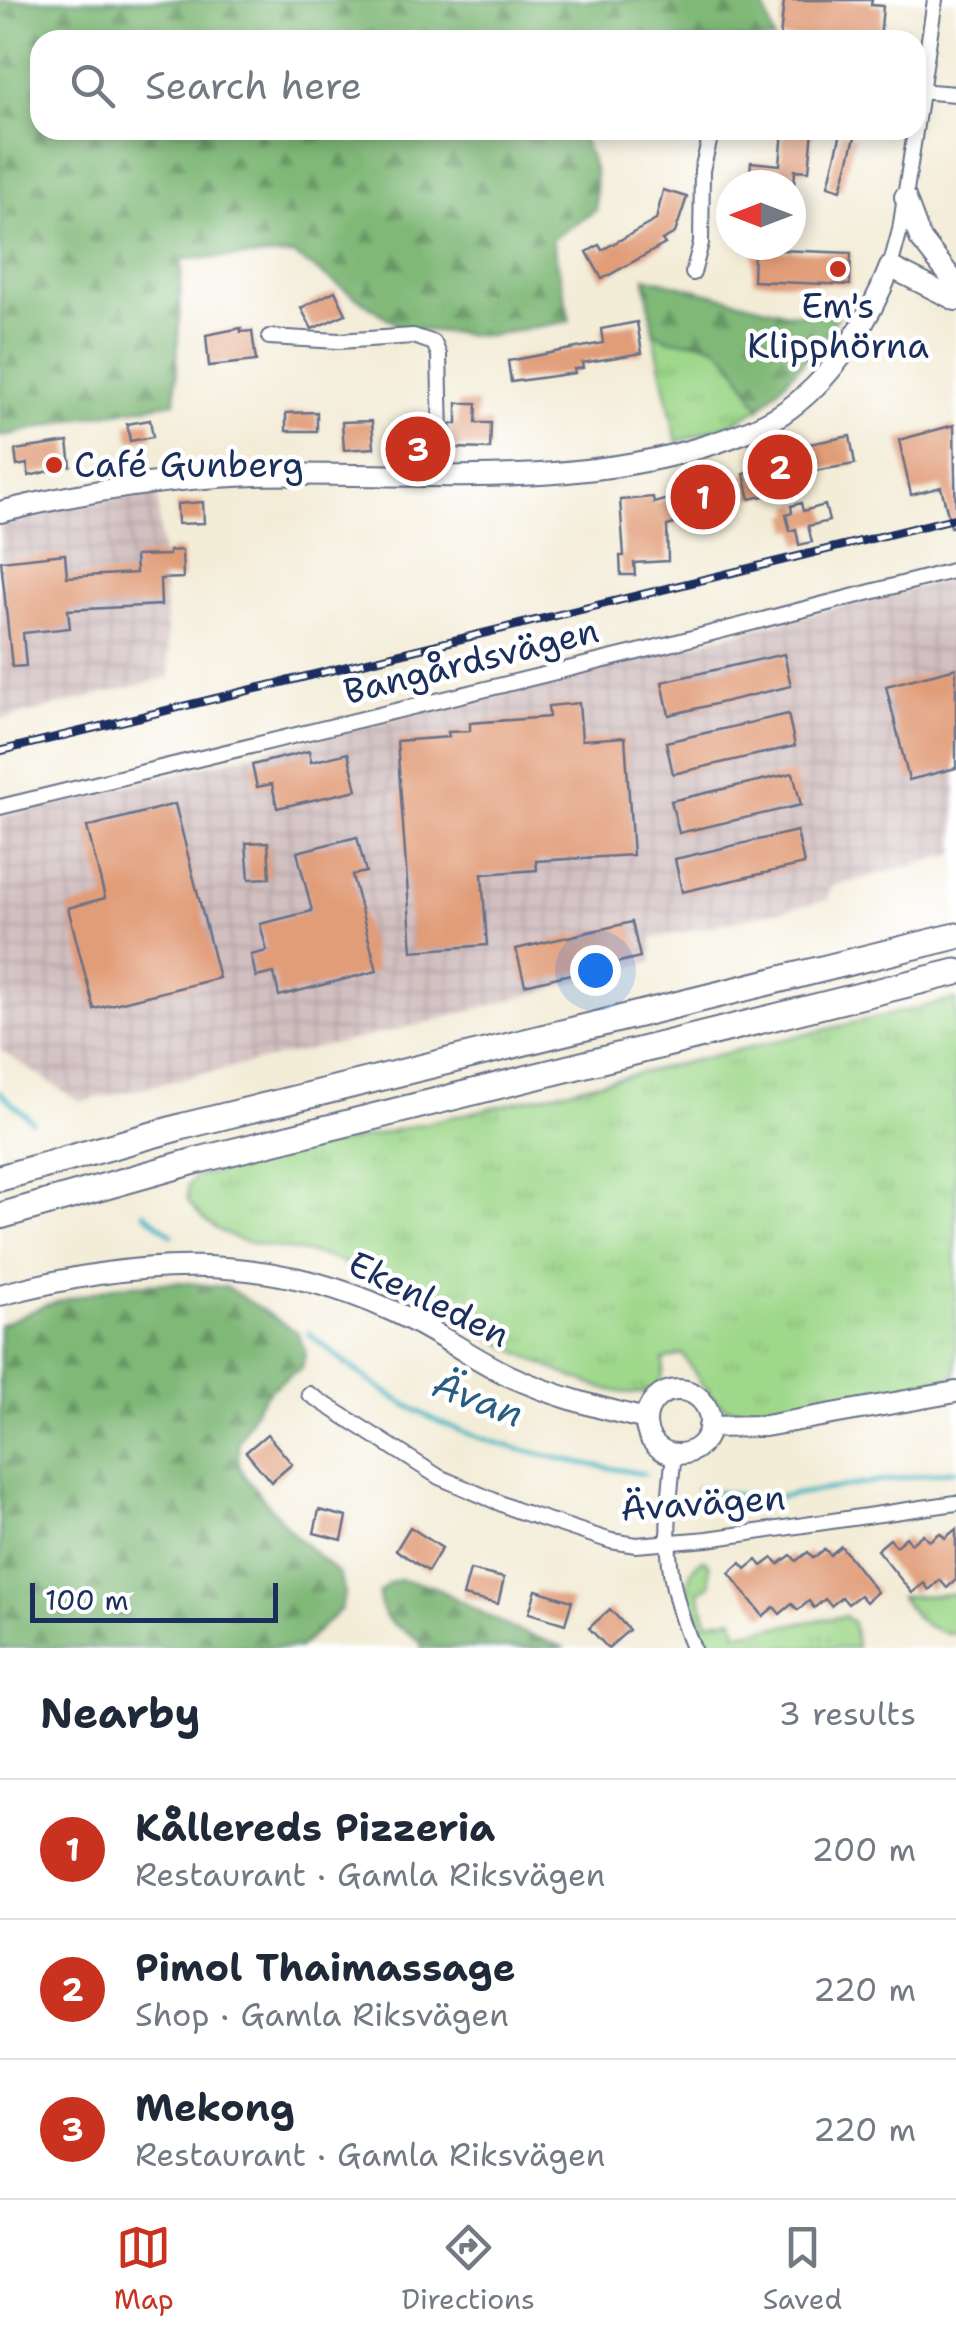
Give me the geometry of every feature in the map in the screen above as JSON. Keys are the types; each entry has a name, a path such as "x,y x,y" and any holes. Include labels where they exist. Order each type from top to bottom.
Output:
{"highway":[{"path":"0,1178 184,1126 956,936"},
{"path":"0,1216 195,1161 956,972"}],"street":[{"path":"926,52 935,0"},
{"path":"926,92 956,94"},
{"path":"692,272 701,243 702,170 710,140"},
{"path":"0,512 91,492 162,482 255,476 592,470 679,454 764,424 792,406 836,362 861,328 890,267 913,140"},
{"path":"905,198 920,238 956,284"},
{"path":"890,267 956,300"},
{"path":"269,336 339,341 413,336 434,343 438,356 442,475"},
{"name":"Bangårdsvägen","path":"0,807 638,652 956,570"},
{"name":"Ekenleden","path":"0,1296 50,1282 158,1266 200,1265 282,1272 388,1309 544,1390 585,1405 646,1419"},
{"path":"679,1390 702,1402 710,1418 709,1428 697,1448 674,1454 651,1439 646,1419 660,1395 679,1390"},
{"path":"709,1428 765,1426 956,1392"},
{"name":"Ävavägen","path":"309,1394 422,1467 480,1496 573,1532 611,1542 666,1543 956,1503"},
{"path":"674,1454 666,1543 670,1579 694,1648"}],"shaded area":[{"path":"157,491 170,677 0,720 0,520 58,506"},
{"path":"956,578 956,854 830,887 828,900 652,939 652,962 413,1026 80,1102 0,1050 0,817"}],"green space":[{"path":"0,0 762,0 771,30 30,30 30,140 584,140 595,172 596,210 552,239 570,321 487,336 402,328 294,255 182,259 175,402 0,437"},
{"path":"645,277 787,313 838,316 818,346 760,408 721,350 706,343 669,339 653,330"},
{"path":"653,330 669,339 706,343 721,350 760,408 730,424 677,442"},
{"path":"956,999 956,1376 840,1405 775,1414 748,1413 720,1404 682,1354 663,1360 656,1386 632,1393 594,1385 548,1367 362,1269 318,1255 231,1237 216,1229 188,1201 188,1186 195,1177"},
{"path":"178,1282 226,1287 297,1332 306,1353 302,1367 271,1389 257,1406 238,1442 239,1466 294,1535 339,1574 345,1593 340,1610 299,1648 0,1648 0,1325 46,1305 116,1286"},
{"path":"703,1559 709,1563 710,1585 699,1592 707,1622 734,1618 737,1633 845,1616 853,1623 857,1648 709,1648 688,1589 694,1568"},
{"path":"398,1580 430,1585 513,1629 565,1648 422,1648 420,1641 387,1618 380,1604 379,1594"},
{"path":"956,1594 956,1634 923,1623 900,1597"}],"building":[{"path":"784,0 872,0 871,5 883,6 881,30 781,30"},
{"path":"782,140 812,140 809,171 750,170 751,162 780,165"},
{"path":"839,140 854,140 841,190 828,186"},
{"path":"663,190 687,197 675,233 662,240 665,244 602,279 587,252 599,245 602,250 656,220"},
{"path":"806,251 851,253 850,285 753,281 754,260 806,260"},
{"path":"335,291 346,314 312,329 301,308"},
{"path":"637,322 642,353 582,363 583,368 574,369 575,373 511,382 508,361 603,343 601,329"},
{"path":"241,328 241,332 252,331 256,361 209,366 206,335"},
{"path":"457,403 477,403 476,423 491,423 490,449 452,448 451,424 457,424"},
{"path":"317,412 317,431 286,431 286,413"},
{"path":"150,420 153,437 130,441 127,424"},
{"path":"372,421 374,448 344,450 342,422"},
{"path":"430,424 431,456 406,455 407,425"},
{"path":"954,425 956,526 951,527 941,487 911,495 899,440"},
{"path":"850,436 855,464 814,471 809,444"},
{"path":"68,442 71,466 29,476 27,464 17,466 15,450"},
{"path":"783,464 790,490 750,499 744,474"},
{"path":"713,486 720,509 707,513 709,520 695,524 694,518 667,526 668,561 634,563 635,575 621,575 620,556 624,556 620,500 653,497 654,503"},
{"path":"203,502 204,523 178,524 177,504"},
{"path":"801,503 803,511 825,505 829,521 808,526 812,542 799,545 796,529 790,531 786,515 792,513 791,506"},
{"path":"182,550 183,578 160,579 161,605 68,610 70,628 23,633 26,666 12,667 1,561 65,554 67,577 136,573 135,556 169,555 169,551"},
{"path":"784,654 791,686 669,715 662,682"},
{"path":"956,668 956,768 909,780 886,686"},
{"path":"579,703 582,740 625,737 633,855 536,861 537,870 482,874 487,945 412,951 397,741 449,737 448,732 470,731 470,723 549,717 548,706"},
{"path":"788,714 795,746 673,774 666,742"},
{"path":"309,751 311,762 348,753 357,790 277,808 272,784 257,787 252,765"},
{"path":"793,773 801,805 679,833 671,801"},
{"path":"175,804 219,978 94,1009 68,908 105,898 87,827"},
{"path":"797,831 804,864 682,892 675,859"},
{"path":"357,837 366,872 352,875 377,971 279,996 274,973 256,977 251,955 267,951 260,924 312,911 297,852"},
{"path":"268,842 270,878 249,879 246,843"},
{"path":"632,922 640,957 525,985 516,949"},
{"path":"267,1434 292,1464 271,1482 246,1452"},
{"path":"319,1510 347,1517 342,1540 314,1533"},
{"path":"410,1527 442,1548 428,1571 396,1550"},
{"path":"956,1529 956,1580 947,1588 940,1580 929,1590 924,1583 912,1593 877,1550 890,1539 896,1546 906,1537 911,1544 923,1534 929,1541 940,1533 945,1538"},
{"path":"841,1546 877,1592 866,1602 860,1595 848,1604 842,1597 831,1606 825,1599 814,1608 809,1601 798,1610 792,1604 780,1614 774,1607 763,1616 729,1573 741,1563 746,1569 757,1560 762,1566 773,1558 779,1564 791,1555 796,1561 808,1552 813,1558 825,1549 830,1555"},
{"path":"470,1570 504,1578 498,1604 463,1596"},
{"path":"536,1590 572,1601 565,1624 529,1613"},
{"path":"610,1609 629,1630 608,1648 589,1628"}],"waterway":[{"name":"Ävan","path":"0,1092 32,1121"},
{"name":"Ävan","path":"144,1213 172,1235"},
{"name":"Ävan","path":"309,1333 382,1389 454,1428 535,1453 644,1474"},
{"name":"Ävan","path":"697,1489 764,1499 956,1470"}],"railway":[{"path":"0,751 956,518"}],"place":[{"name":"Em's Klipphörna","path":"838,269"},
{"name":"Mekong","path":"418,449"},
{"name":"Café Gunberg","path":"54,465"},
{"name":"Pimol Thaimassage","path":"780,467"},
{"name":"Kållereds Pizzeria","path":"703,497"}]}
